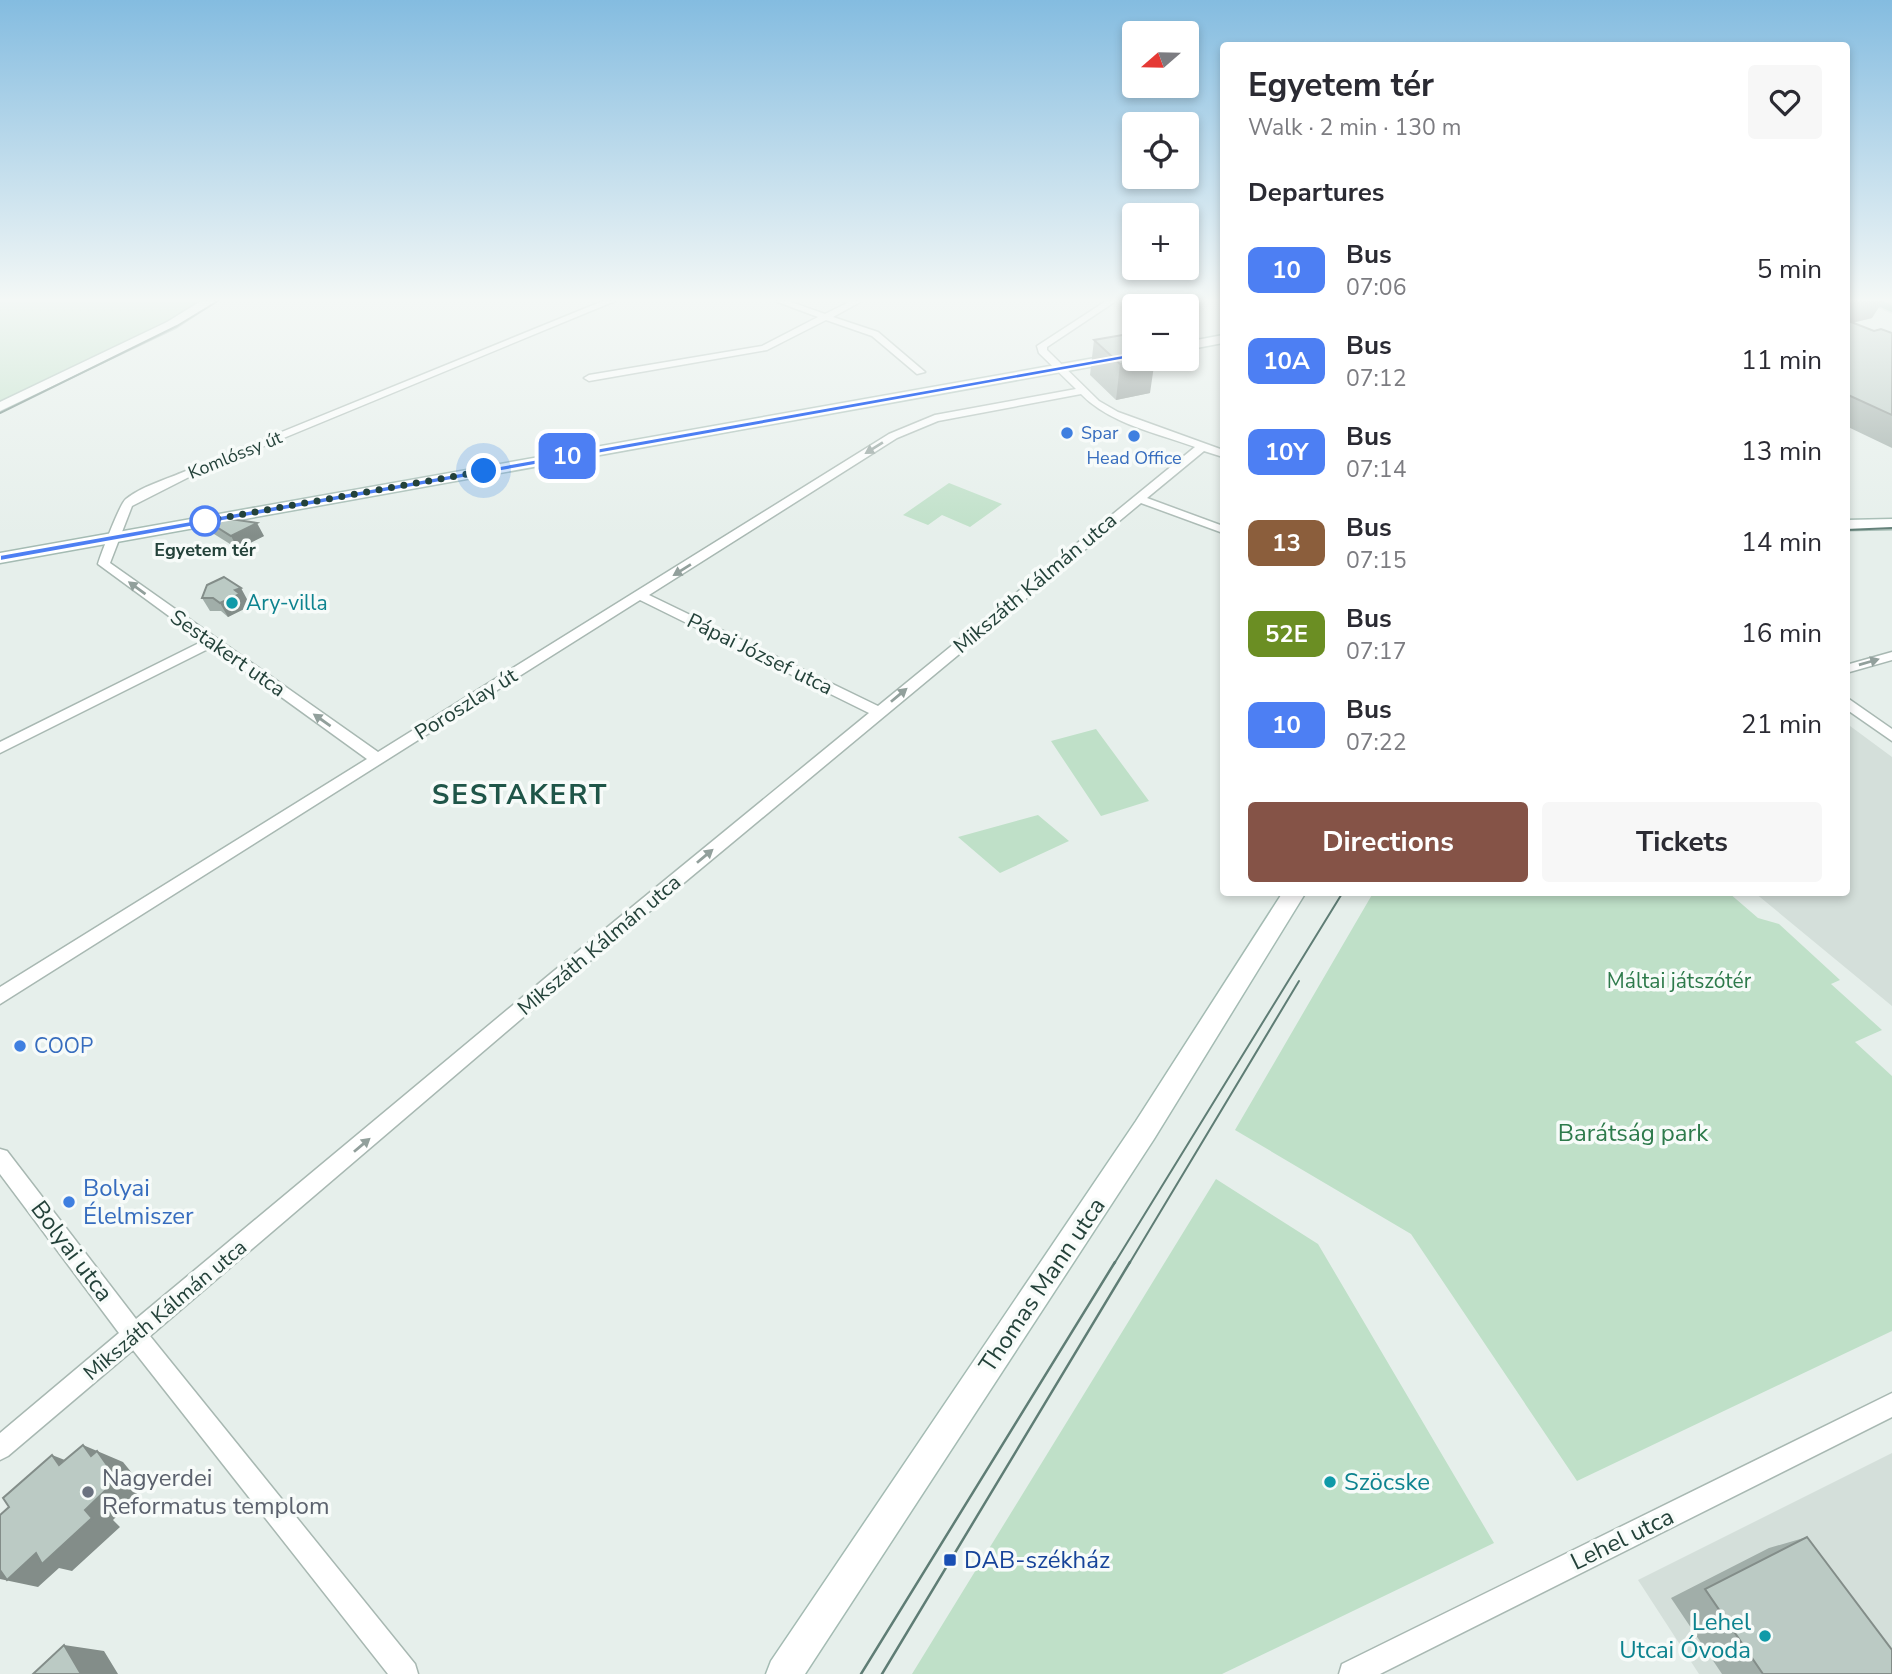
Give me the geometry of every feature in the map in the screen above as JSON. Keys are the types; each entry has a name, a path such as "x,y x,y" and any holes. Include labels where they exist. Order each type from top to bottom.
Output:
{"street":[{"path":"0,407 58,379"},
{"name":"Komlóssy út","path":"117,537 124,506 131,500 421,379"},
{"path":"0,558 1002,379"},
{"path":"1070,379 1114,414 1220,453"},
{"name":"Poroszlay út","path":"0,996 893,436 935,418 1083,391"},
{"name":"Mikszáth Kálmán utca","path":"0,1448 566,972 1202,447"},
{"path":"1138,498 1220,529"},
{"path":"1850,525 1892,524"},
{"path":"1850,538 1892,536"},
{"name":"Sestakert utca","path":"117,537 107,551 104,564 378,759"},
{"name":"Pápai József utca","path":"641,596 879,712"},
{"path":"0,748 211,642"},
{"path":"1850,668 1892,656"},
{"path":"1850,705 1892,736"},
{"name":"Thomas Mann utca","path":"784,1674 1145,1130 1292,896"},
{"name":"Bolyai utca","path":"0,1158 135,1335 405,1674"},
{"name":"Lehel utca","path":"1352,1674 1892,1405"}],"shaded area":[{"path":"1850,726 1892,757 1892,1006 1759,896 1850,896"},
{"path":"1892,1453 1892,1674 1699,1674 1638,1580"}],"green space":[{"path":"0,379 51,379 0,404"},
{"path":"949,483 1002,504 970,527 942,515 928,525 903,515"},
{"path":"1096,729 1149,801 1101,816 1051,741"},
{"path":"1038,815 1069,841 1000,873 958,837"},
{"name":"Barátság park","path":"1371,896 1732,896 1758,918 1779,924 1840,980 1831,984 1882,1030 1855,1042 1892,1076 1892,1331 1577,1481 1411,1234 1235,1130"},
{"path":"1216,1179 1318,1244 1494,1543 1222,1674 912,1674"}],"building":[{"path":"1850,379 1892,379 1892,415 1850,396"},
{"path":"199,516 257,523 231,536"},
{"path":"224,577 241,588 235,590 240,594 220,603 213,598 202,598 207,585"},
{"path":"83,1445 91,1456 97,1451 109,1468 103,1474 111,1485 85,1510 92,1518 42,1564 36,1553 7,1580 0,1570 0,1515 9,1507 3,1498 52,1455 59,1465"},
{"name":"Lehel Utcai Óvoda","path":"1807,1537 1892,1650 1892,1674 1763,1674 1705,1589"},
{"path":"64,1645 81,1674 33,1674"}],"tram line":[{"path":"0,413 69,379"},
{"path":"1850,530 1892,528"},
{"path":"1114,1264 1341,896"},
{"path":"1129,1264 1299,981"},
{"path":"861,1674 1115,1262"},
{"path":"882,1674 1130,1262"}],"bus line":[{"name":"10","path":"0,558 998,379"}],"place":[{"name":"Spar","path":"1067,433"},
{"name":"Head Office","path":"1134,436"},
{"name":"Egyetem tér","path":"205,521"},
{"name":"Ary-villa","path":"232,603"},
{"name":"COOP","path":"20,1046"},
{"name":"Bolyai Élelmiszer","path":"69,1202"},
{"name":"Szöcske","path":"1330,1482"},
{"name":"Nagyerdei Reformatus templom","path":"88,1492"},
{"name":"DAB-székház","path":"950,1560"},
{"name":"Lehel Utcai Óvoda","path":"1765,1636"}],"district":[{"name":"SESTAKERT","path":"520,795"}],"route":[{"path":"205,521 199,522 484,471"}],"park label":[{"name":"Máltai játszótér","path":"1679,981"}]}
